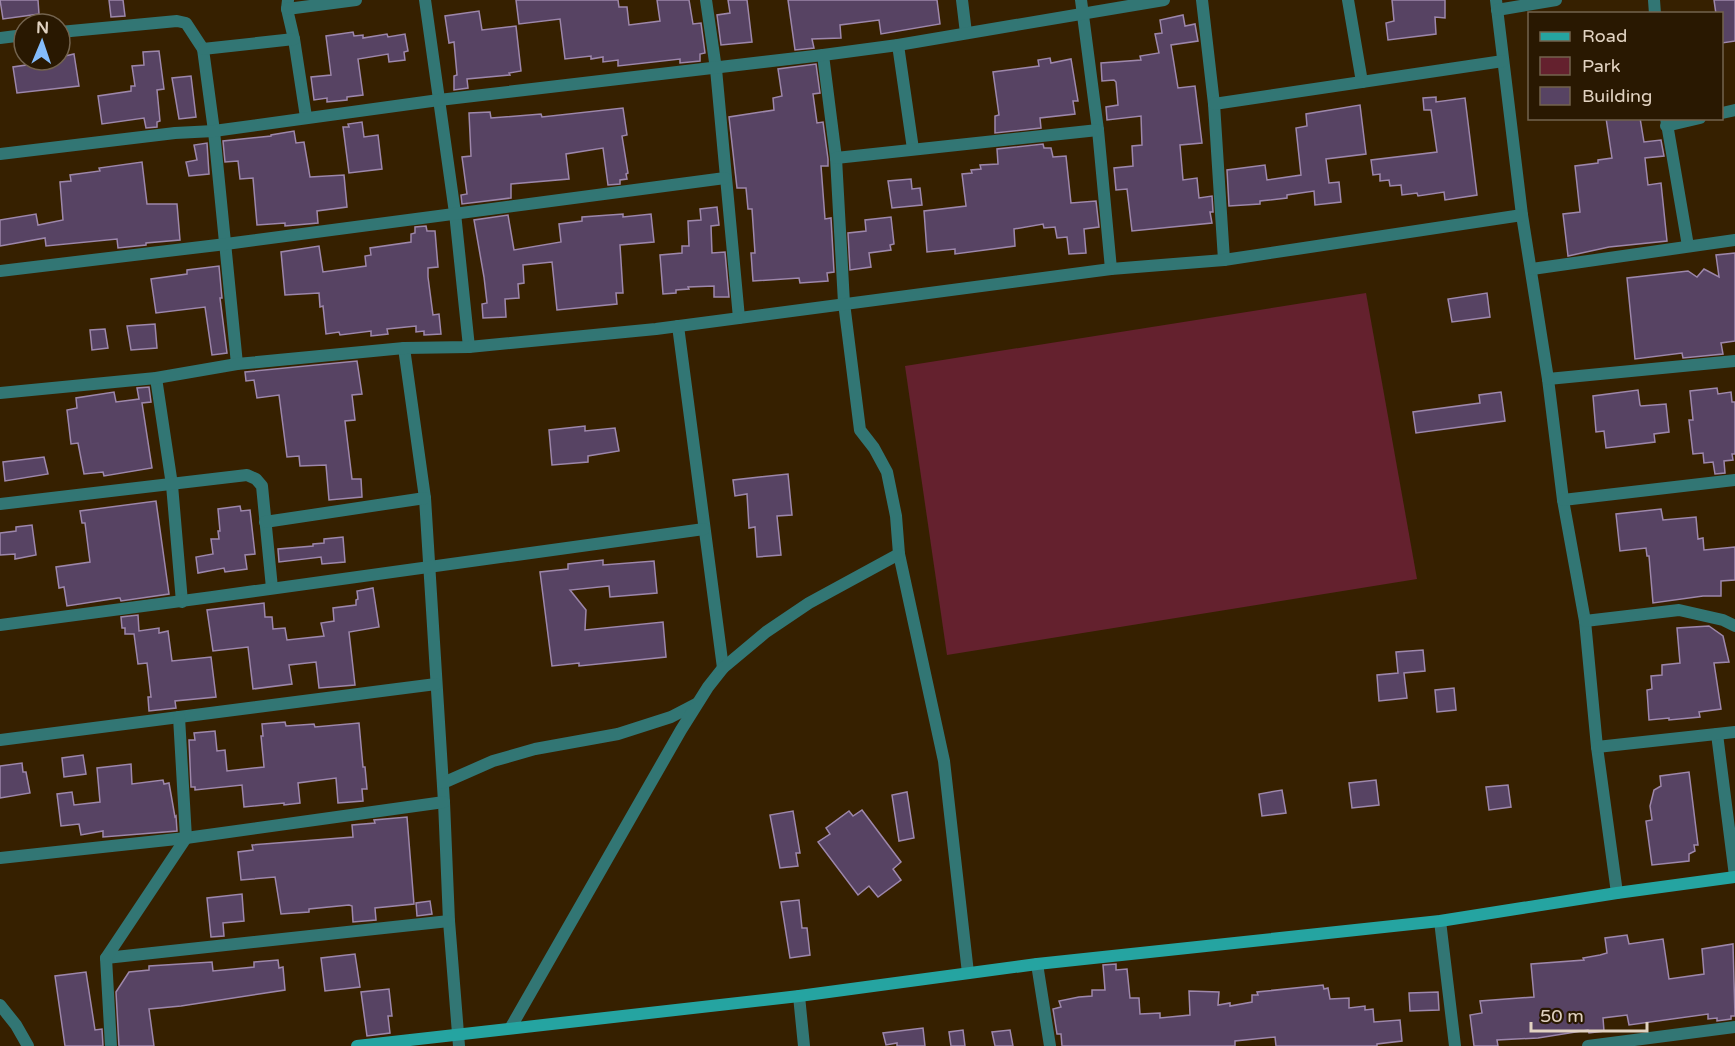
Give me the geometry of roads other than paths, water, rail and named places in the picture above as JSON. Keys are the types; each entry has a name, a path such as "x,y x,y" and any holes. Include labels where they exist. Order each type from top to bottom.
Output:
{"street":[{"path":"306,117 287,5 356,0"},
{"path":"425,0 455,213 469,347"},
{"path":"706,0 716,69 739,318"},
{"path":"962,0 966,33"},
{"path":"0,154 176,133 214,131 439,100 823,55 966,33 1082,6 1164,0"},
{"path":"1202,0 1214,104 1224,260"},
{"path":"1348,0 1362,81"},
{"path":"1556,0 1496,5 1522,215 1533,269 1563,500 1585,621 1597,747 1617,893"},
{"path":"1082,6 1098,130 1111,269"},
{"path":"72,31 186,22 203,49 214,131 237,364"},
{"path":"203,49 294,39"},
{"path":"898,45 913,149"},
{"path":"823,55 836,158 844,303 860,430 874,448 887,472 896,516 899,554 944,761 968,973"},
{"path":"1214,104 1503,61"},
{"path":"1683,120 1666,122 1688,246"},
{"path":"836,158 1098,130"},
{"path":"0,272 725,178"},
{"path":"0,393 156,378 237,364 405,348 469,347 678,326 1111,269 1224,260 1522,215"},
{"path":"1533,269 1735,240"},
{"path":"678,326 723,668"},
{"path":"405,348 425,498 458,1040"},
{"path":"1548,379 1735,361"},
{"path":"156,378 172,485 182,602"},
{"path":"0,504 247,476 256,479 262,486 272,588"},
{"path":"1563,500 1735,480"},
{"path":"265,522 425,498"},
{"path":"0,625 704,530"},
{"path":"511,1027 697,704 723,668 766,632 809,603 899,554"},
{"path":"1585,621 1679,610 1723,620 1735,626"},
{"path":"0,740 436,684"},
{"path":"443,783 493,761 535,749 618,734 671,717 697,704"},
{"path":"111,1046 106,958 186,838 179,717"},
{"path":"1597,747 1735,732"},
{"path":"357,1046 458,1040 511,1027 799,996 1037,964 1440,921 1735,877 1717,734"},
{"path":"0,858 186,838 444,802"},
{"path":"106,958 449,921"},
{"path":"1440,921 1455,1046"},
{"path":"1037,964 1050,1046"},
{"path":"799,996 804,1046"},
{"path":"0,1005 16,1025 28,1046"},
{"path":"1588,1046 1735,1027"}]}
